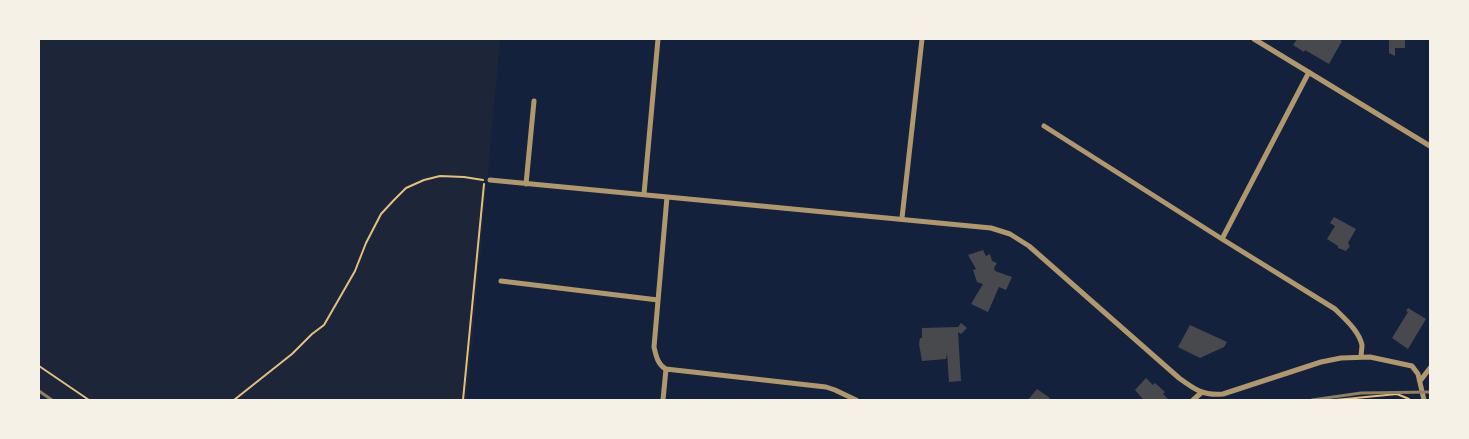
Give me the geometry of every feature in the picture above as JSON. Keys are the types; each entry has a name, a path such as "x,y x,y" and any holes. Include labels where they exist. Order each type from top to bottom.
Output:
{"street":[{"path":"644,194 658,39"},
{"path":"902,218 922,39"},
{"path":"1254,39 1430,146"},
{"path":"1222,239 1310,72"},
{"path":"526,184 534,101"},
{"path":"1044,126 1336,309 1355,331 1362,345 1361,357"},
{"path":"490,180 991,228 1018,238 1029,246 1179,378 1201,392 1213,395 1223,394 1321,362 1370,357 1412,366 1418,374 1424,400"},
{"path":"667,197 654,347 660,364 666,369 826,387 856,400"},
{"path":"501,281 658,300"},
{"path":"1420,381 1430,368"},
{"path":"663,400 666,369"},
{"path":"1193,400 1201,392"}],"path":[{"path":"234,400 292,354 324,325 355,271 366,243 381,214 394,200 406,188 424,180 450,176 484,180 463,400"},
{"path":"39,366 89,400"},
{"path":"1335,400 1397,394 1409,399"}],"shaded area":[{"path":"39,39 500,39 467,400 39,400"}],"building":[{"path":"1297,39 1338,39 1342,41 1329,64 1293,45"},
{"path":"1389,39 1405,39 1405,48 1395,48 1395,56 1389,53"},
{"path":"1334,217 1356,229 1348,243 1350,246 1346,251 1338,248 1338,246 1327,239 1335,226 1330,223"},
{"path":"983,250 986,256 990,254 992,261 997,263 994,268 995,271 1012,277 1006,290 999,287 988,312 971,304 983,284 977,282 973,270 976,269 968,255"},
{"path":"1408,308 1426,319 1408,349 1392,338 1408,312 1406,311"},
{"path":"961,323 967,328 961,334 958,332 961,381 949,382 947,353 946,359 922,361 919,344 920,338 922,338 922,328 958,327"},
{"path":"1190,325 1227,342 1224,347 1200,358 1178,347"},
{"path":"1146,378 1165,392 1163,394 1169,400 1145,400 1142,398 1135,390"},
{"path":"1037,389 1050,398 1048,400 1028,400"}],"railway":[{"path":"39,391 52,400"},
{"path":"1312,400 1361,393 1430,392"}]}
